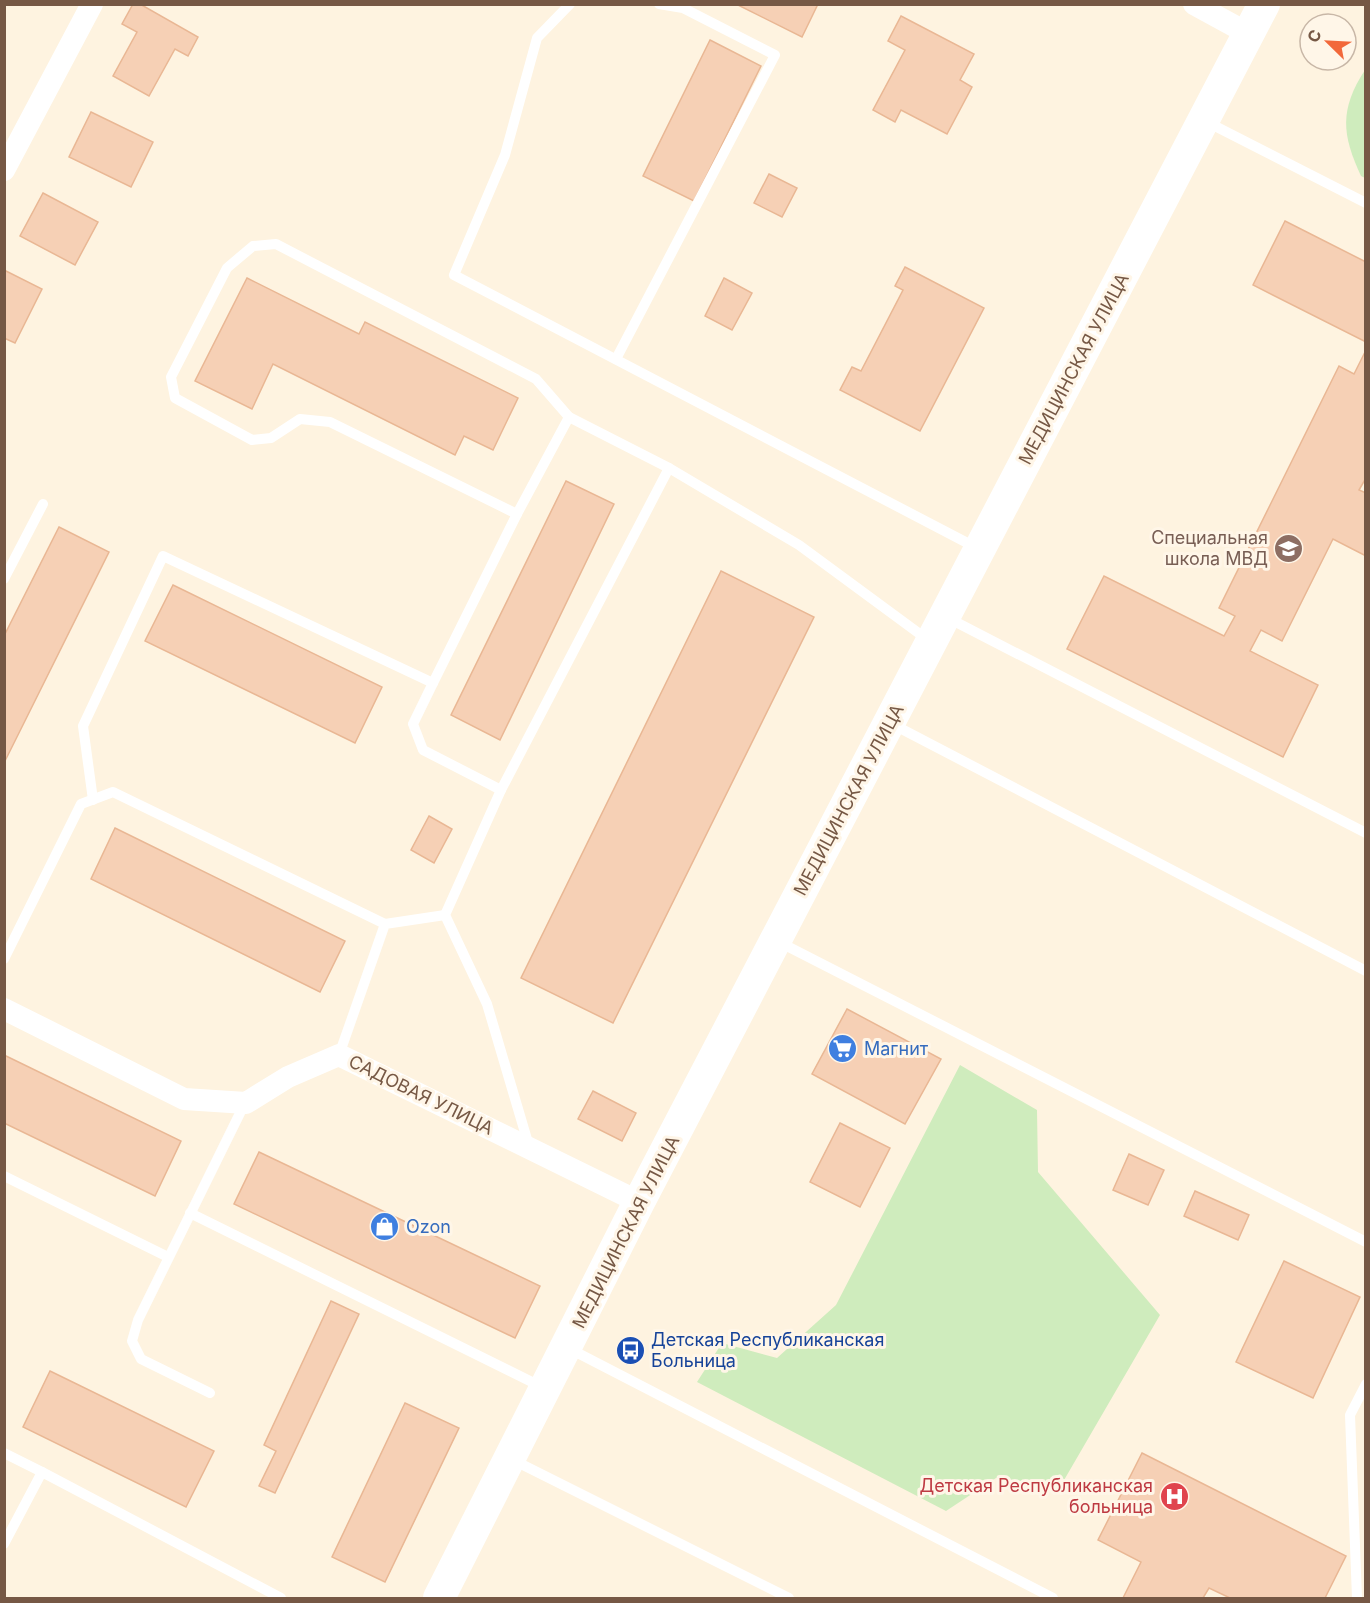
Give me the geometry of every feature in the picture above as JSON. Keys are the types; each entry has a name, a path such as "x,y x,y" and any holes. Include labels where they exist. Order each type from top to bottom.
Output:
{"main road":[{"name":"МЕДИЦИНСКАЯ УЛИЦА","path":"439,1599 639,1202 1264,4"}],"street":[{"path":"4,170 92,4"},
{"path":"1194,4 1249,34"},
{"path":"4,1009 184,1099 246,1103"},
{"name":"САДОВАЯ УЛИЦА","path":"246,1103 288,1077 339,1054 639,1202"}],"lane":[{"path":"570,4 537,38 505,155 454,275 980,550"},
{"path":"616,359 775,55 683,8 659,4"},
{"path":"1204,121 1365,203"},
{"path":"517,514 330,422 300,419 272,438 252,440 175,398 171,377 227,268 253,246 276,244 536,379 569,417 669,468 938,629 1365,833"},
{"path":"501,790 423,750 413,724 517,514 569,417"},
{"path":"529,1147 487,1004 446,915 501,790 669,468"},
{"path":"4,579 43,504"},
{"path":"93,800 84,726 163,556 433,683"},
{"path":"889,723 1365,971"},
{"path":"4,959 81,804 113,792 385,924 446,915"},
{"path":"339,1054 385,924"},
{"path":"776,940 1365,1242"},
{"path":"210,1394 141,1359 132,1341 138,1320 168,1257 246,1103"},
{"path":"4,1176 168,1257"},
{"path":"190,1213 546,1389"},
{"path":"567,1348 1053,1599"},
{"path":"1357,1599 1350,1415 1365,1384"},
{"path":"4,1453 281,1599"},
{"path":"510,1459 789,1599"},
{"path":"4,1544 42,1472"}],"green space":[{"path":"1365,70 1366,178 1361,176 1350,148 1346,123 1351,98"},
{"path":"960,1065 1037,1110 1038,1172 1160,1315 1060,1487 996,1478 946,1511 697,1382 722,1343 777,1358 836,1305"}],"building":[{"path":"133,4 140,4 198,37 188,56 175,49 149,96 113,76 137,32 122,24"},
{"path":"736,4 818,4 802,37"},
{"path":"901,16 974,54 960,80 972,87 947,134 901,110 895,122 873,110 905,50 888,41"},
{"path":"710,40 761,66 694,201 643,176"},
{"path":"91,112 153,142 131,187 69,157"},
{"path":"769,174 797,188 782,217 754,203"},
{"path":"43,193 98,222 75,265 20,236"},
{"path":"1285,221 1366,262 1366,342 1253,285"},
{"path":"905,267 984,308 920,431 840,390 852,367 861,371 903,290 895,286"},
{"path":"4,270 42,289 15,343 4,338"},
{"path":"247,278 359,334 365,322 518,398 493,450 464,436 455,455 273,364 252,409 195,381"},
{"path":"724,278 752,293 732,330 705,316"},
{"name":"Специальная школа МВД","path":"1366,350 1366,478 1359,490 1366,493 1366,556 1333,539 1282,641 1261,630 1250,651 1318,685 1283,757 1067,649 1104,576 1224,636 1235,616 1219,608 1339,366 1354,374"},
{"path":"566,481 614,504 500,740 451,715"},
{"path":"59,527 109,552 4,763 4,636"},
{"path":"721,571 814,617 613,1023 521,978"},
{"path":"173,585 382,687 355,743 145,641"},
{"path":"429,816 452,829 434,863 411,850"},
{"path":"115,828 345,941 320,992 91,879"},
{"path":"847,1009 941,1059 905,1124 812,1074"},
{"path":"4,1055 181,1141 155,1196 4,1123"},
{"path":"593,1091 636,1113 622,1141 578,1119"},
{"path":"840,1123 890,1148 860,1207 810,1182"},
{"path":"259,1152 540,1286 515,1338 234,1204"},
{"path":"1129,1154 1164,1170 1148,1205 1113,1190"},
{"path":"1195,1191 1249,1215 1238,1240 1184,1216"},
{"path":"1284,1261 1360,1297 1313,1398 1236,1362"},
{"path":"331,1301 359,1314 275,1493 259,1486 276,1451 264,1445"},
{"path":"50,1371 214,1451 186,1507 23,1427"},
{"path":"405,1403 459,1428 385,1582 332,1557"},
{"name":"Детская Республиканская больница","path":"1142,1453 1346,1556 1325,1598 1230,1598 1209,1588 1203,1598 1123,1598 1141,1562 1098,1540"}],"place":[{"name":"Специальная школа МВД","path":"1289,548"},
{"name":"Магнит","path":"843,1049"},
{"name":"Ozon","path":"385,1227"},
{"name":"Детская Республиканская Больница","path":"630,1350"},
{"name":"Детская Республиканская больница","path":"1174,1496"}]}
